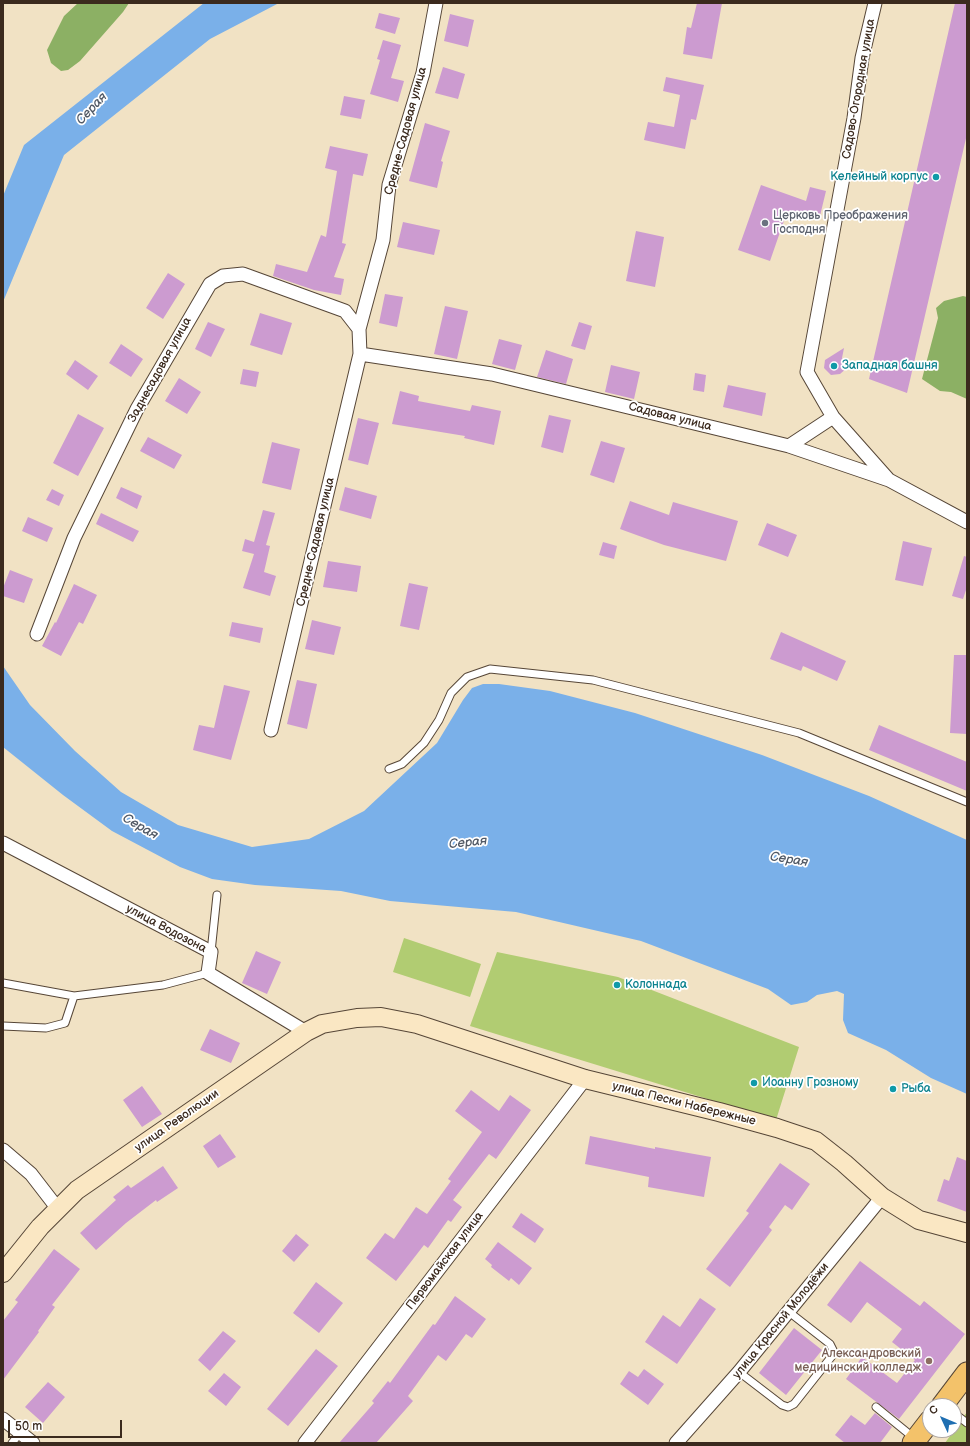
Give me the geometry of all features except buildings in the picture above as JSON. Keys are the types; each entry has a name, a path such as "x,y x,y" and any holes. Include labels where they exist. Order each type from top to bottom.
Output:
{"main road":[{"name":"улица Революции","path":"3,1273 40,1227 77,1190 306,1032 322,1024 357,1018 381,1017"},
{"name":"улица Пески Набережные","path":"381,1017 417,1024 585,1079 719,1112 777,1128 816,1141 844,1163 882,1197 919,1220 967,1233"},
{"path":"951,1398 966,1377"},
{"path":"914,1441 922,1432"}],"street":[{"name":"Средне-Садовая улица","path":"359,329 383,240 389,185 422,73 436,3"},
{"name":"Садово-Огородная улица","path":"875,3 862,58 854,118 807,372 833,417 889,480"},
{"name":"Заднесадовая улица","path":"37,634 74,538 137,409 210,284 223,276 243,274 345,311 359,329"},
{"path":"359,329 360,354"},
{"name":"Средне-Садовая улица","path":"271,730 360,354"},
{"name":"Садовая улица","path":"360,354 492,374 789,446 889,480 967,522"},
{"path":"789,446 833,417"},
{"name":"улица Водозона","path":"3,843 211,952 208,972 306,1032"},
{"name":"Первомайская улица","path":"305,1443 585,1079"},
{"path":"3,1150 31,1174 58,1209"},
{"name":"улица Красной Молодёжи","path":"676,1443 739,1372 882,1197"},
{"path":"3,1419 16,1438 32,1443"}],"lane":[{"path":"389,769 402,764 424,744 439,720 451,692 467,677 490,668 593,680 799,733 967,802"},
{"path":"211,952 217,895"},
{"path":"3,983 74,996 163,985 208,972"},
{"path":"3,1026 46,1028 65,1023 74,996"},
{"path":"739,1372 782,1405 788,1407 794,1404 832,1356 833,1350 830,1344 789,1312"},
{"path":"876,1408 914,1441"}],"green space":[{"path":"78,3 129,3 123,12 80,61 68,70 61,71 51,63 47,50 64,16"},
{"path":"963,296 967,297 967,399 951,392 940,391 922,379 938,318 936,308 944,301"},
{"path":"404,938 481,964 470,997 393,972"},
{"path":"497,952 618,977 799,1047 776,1120 470,1026"},
{"path":"967,1412 967,1443 945,1443 949,1438 962,1438 962,1419"}],"water":[{"name":"Серая","path":"204,3 279,3 210,39 64,155 3,302 3,196 24,145"},
{"name":"Серая","path":"3,666 30,705 75,751 121,792 178,825 252,847 309,839 364,811 437,743 472,688 483,684 499,684 550,691 635,713 762,755 869,796 967,840 967,1094 931,1078 886,1050 848,1033 843,1020 844,994 837,991 817,995 807,1002 791,1005 768,989 641,941 516,912 390,901 341,891 255,885 212,879 180,867 112,831 63,795 3,747"}],"place":[{"name":"Келейный корпус","path":"936,177"},
{"name":"Церковь Преображения Господня","path":"765,223"},
{"name":"Западная башня","path":"834,366"},
{"name":"Колоннада","path":"617,985"},
{"name":"Иоанну Грозному","path":"754,1083"},
{"name":"Рыба","path":"893,1089"},
{"name":"Александровский медицинский колледж","path":"929,1361"}]}
